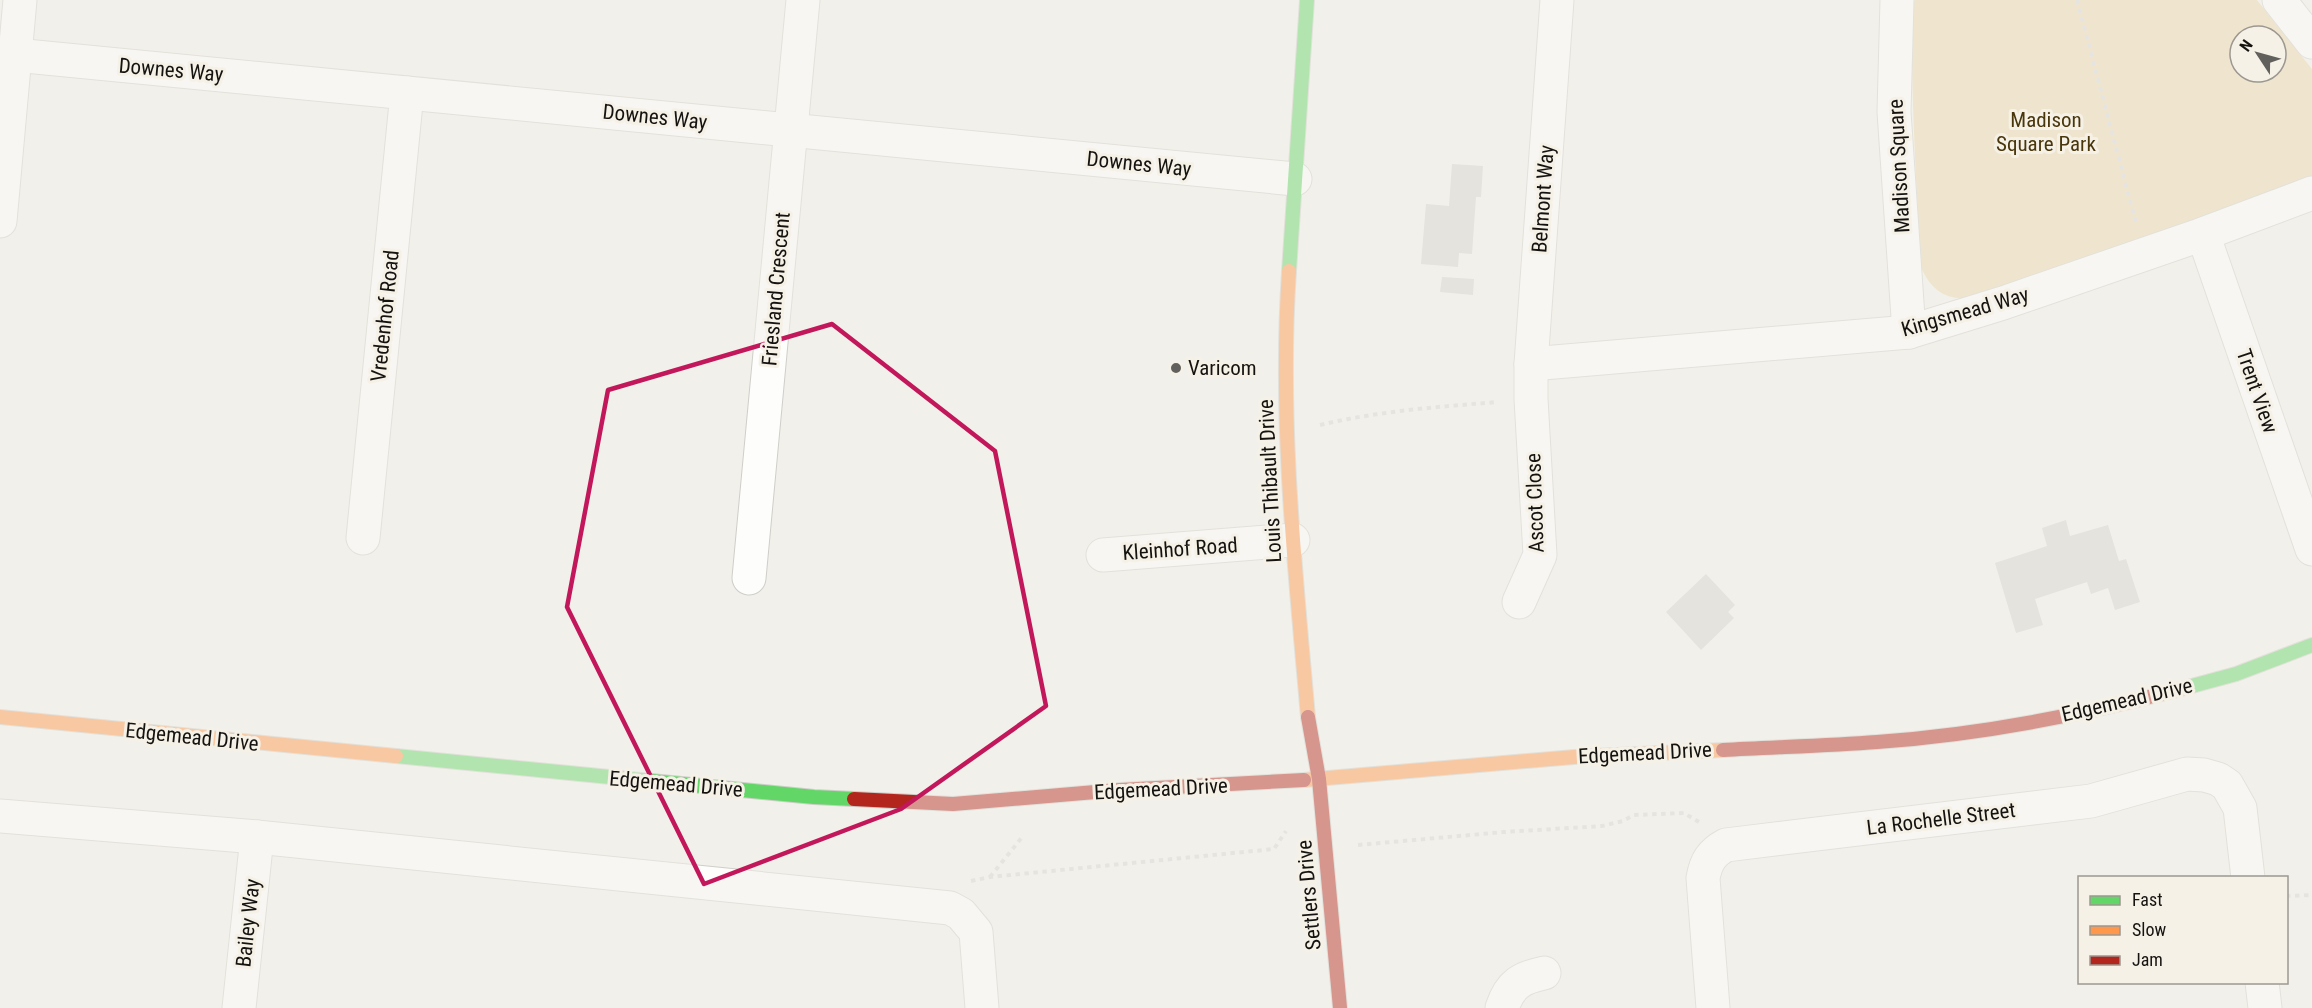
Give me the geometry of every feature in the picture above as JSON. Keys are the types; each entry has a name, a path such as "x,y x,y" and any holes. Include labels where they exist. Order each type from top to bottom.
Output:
{"street":[{"path":"0,220 20,0"},
{"name":"Friesland Crescent","path":"749,578 803,0"},
{"name":"Louis Thibault Drive","path":"1306,0 1287,300 1287,432 1293,540 1309,728 1319,779"},
{"name":"Belmont Way","path":"1531,399 1531,364 1557,0"},
{"name":"Madison Square","path":"1897,0 1894,112 1909,332"},
{"path":"2279,0 2312,42"},
{"name":"Downes Way","path":"15,56 1294,179"},
{"name":"Vredenhof Road","path":"363,538 407,93"},
{"name":"Kingsmead Way","path":"1531,364 1909,332 2003,303 2203,234 2312,193"},
{"name":"Trent View","path":"2203,234 2312,549"},
{"name":"Ascot Close","path":"1519,602 1540,555 1531,399"},
{"name":"Kleinhof Road","path":"1103,555 1293,540"},
{"name":"Edgemead Drive","path":"0,717 802,796 953,804 1119,790 1319,779 1574,757 1866,742 1961,733 2122,704 2236,674 2312,645"},
{"name":"La Rochelle Street","path":"1713,1008 1703,878 1705,866 1711,855 1726,845 2091,801 2187,774 2204,775 2218,779 2227,785 2240,808 2248,876"},
{"name":"Settlers Drive","path":"1319,779 1340,1008"},
{"path":"0,816 256,837 950,908 961,914 976,932 982,1008"},
{"name":"Bailey Way","path":"239,1008 256,837"},
{"path":"1502,1008 1507,995 1515,985 1525,977 1545,973"},
{"path":"2262,984 2265,1008"}],"path":[{"path":"2077,0 2144,253"},
{"path":"1287,432 1353,417 1430,407 1531,399"},
{"path":"1351,846 1602,826 1623,821 1634,815 1684,813 1706,828"},
{"path":"990,877 1023,836"},
{"path":"2288,896 2312,895"}],"highlighted area":[{"path":"832,324 995,451 1046,706 901,809 704,884 567,607 608,390"}],"green space":[{"name":"Madison Square Park","path":"1915,0 2257,0 2276,24 2228,24 2228,84 2288,84 2288,39 2312,69 2312,179 1974,297 1948,296 1930,283 1921,267 1915,166 1911,15"}],"building":[{"path":"1452,164 1483,166 1481,197 1476,197 1472,254 1459,253 1458,267 1421,264 1426,204 1449,206"},
{"path":"1442,277 1474,279 1473,295 1440,292"},
{"path":"2066,520 2070,536 2108,525 2119,561 2126,559 2140,602 2115,610 2108,588 2091,594 2087,582 2035,599 2043,625 2016,633 1995,563 2047,546 2042,528"},
{"path":"1706,574 1735,605 1728,612 1734,618 1701,650 1666,612"}],"traffic: fast":[{"path":"1289,271 1307,0"},
{"path":"2177,690 2236,674 2312,645"},
{"path":"396,756 854,799"}],"traffic: slow":[{"path":"1289,271 1286,327 1287,439 1308,717"},
{"path":"0,717 396,756"},
{"path":"1304,780 1574,757 1723,750"}],"traffic: jam":[{"path":"1723,750 1914,739 1990,729 2066,716 2177,690"},
{"path":"1308,717 1319,779 1340,1008"},
{"path":"854,799 953,804 1119,790 1304,780"}],"place":[{"name":"Varicom","path":"1176,368"}]}
